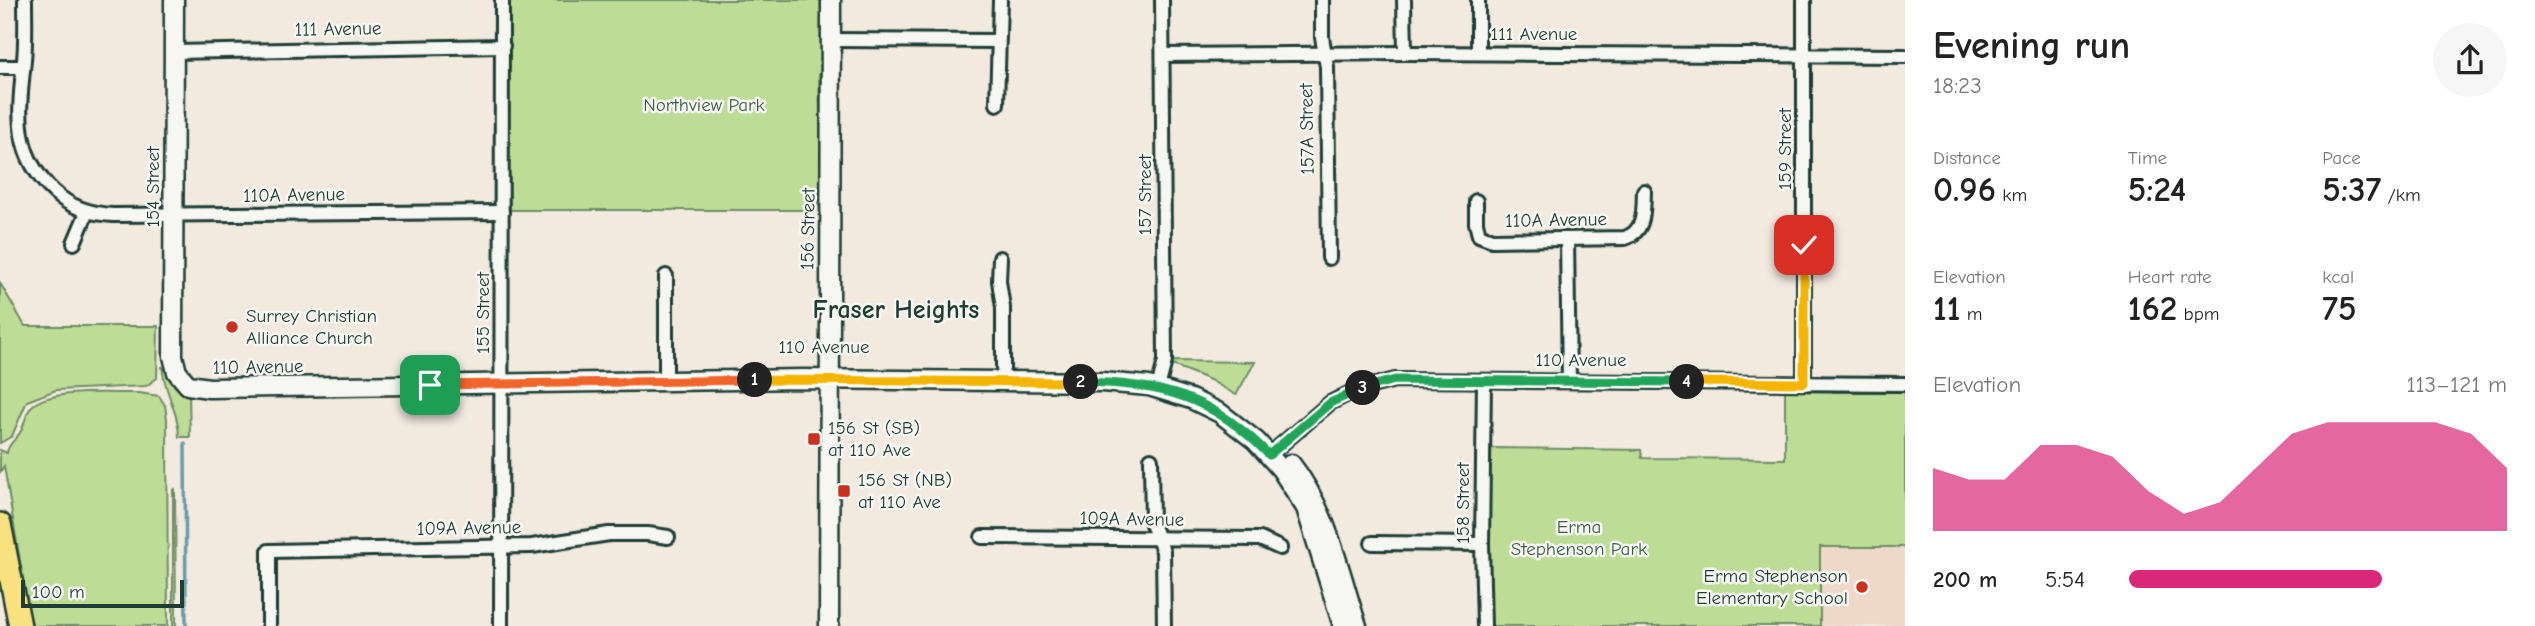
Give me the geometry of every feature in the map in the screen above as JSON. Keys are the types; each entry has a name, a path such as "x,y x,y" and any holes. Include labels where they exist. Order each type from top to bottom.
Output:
{"highway":[{"path":"0,524 20,626"}],"street":[{"name":"110A Avenue","path":"26,0 19,121 27,157 39,176 60,197 87,212 113,215 502,212"},
{"name":"154 Street","path":"174,0 173,353 177,372"},
{"name":"155 Street","path":"501,626 502,0"},
{"name":"156 Street","path":"829,626 831,0"},
{"path":"997,104 1000,0"},
{"name":"157 Street","path":"1160,383 1165,361 1162,0"},
{"name":"157A Street","path":"1322,0 1327,68 1329,258"},
{"path":"1404,0 1405,53"},
{"path":"1478,0 1478,53"},
{"name":"159 Street","path":"1804,0 1804,383"},
{"path":"831,40 997,41"},
{"name":"111 Avenue","path":"174,52 503,46"},
{"name":"111 Avenue","path":"1163,55 1478,53 1905,56"},
{"path":"0,68 23,68"},
{"name":"110A Avenue","path":"1476,201 1479,235 1492,240 1625,238 1634,235 1642,226 1644,191"},
{"path":"74,243 87,212"},
{"path":"1567,240 1569,381"},
{"path":"933,380 939,375 996,375 1003,369 1000,258"},
{"path":"666,276 666,375"},
{"name":"110 Avenue","path":"177,372 188,385 204,388 502,378 1003,369 1113,371 1194,388 1223,402 1256,426 1273,451 1330,403 1356,390 1395,380 1905,384"},
{"name":"110 Avenue","path":"828,374 933,380 1160,383"},
{"name":"158 Street","path":"1484,381 1482,544 1485,626"},
{"path":"1273,451 1306,508 1343,626"},
{"path":"1273,451 1300,476 1315,502 1357,626"},
{"path":"1151,459 1152,524 1163,551 1164,626"},
{"name":"109A Avenue","path":"269,551 542,545 600,534 648,534 668,537"},
{"name":"109A Avenue","path":"982,537 1259,539 1280,548"},
{"path":"259,541 269,551 269,626"},
{"path":"1372,543 1482,544"}],"shaded area":[{"name":"Erma Stephenson Elementary School","path":"1820,547 1905,547 1905,626 1820,626"}],"green space":[{"name":"Northview Park","path":"504,0 823,0 823,69 819,75 822,199 817,210 510,210"},
{"path":"0,283 25,326 158,326 157,378 146,386 56,390 27,401 12,436 0,443"},
{"path":"1170,361 1255,362 1236,395 1210,380 1170,364"},
{"path":"162,366 175,386 189,394 190,437 179,437 177,419"},
{"name":"Erma Stephenson Park","path":"1785,388 1828,388 1833,392 1905,392 1905,547 1820,547 1820,626 1490,626 1489,448 1641,450 1642,458 1785,459"},
{"path":"139,393 159,396 165,405 167,419 168,626 31,626 4,466 0,472 0,450 7,453 21,431 30,408 41,400 68,394"},
{"path":"175,489 176,626 173,626 173,490"}],"waterway":[{"path":"185,443 186,626"}],"place":[{"name":"Surrey Christian Alliance Church","path":"232,327"},
{"name":"156 St (SB) at 110 Ave","path":"814,439"},
{"name":"156 St (NB) at 110 Ave","path":"844,491"},
{"name":"Erma Stephenson Elementary School","path":"1862,587"}],"district":[{"name":"Fraser Heights","path":"896,310"}],"route":[{"path":"430,385 803,379 1134,384 1168,391 1220,413 1256,441 1269,455 1330,403 1356,390 1395,380 1804,383 1804,245"}]}
